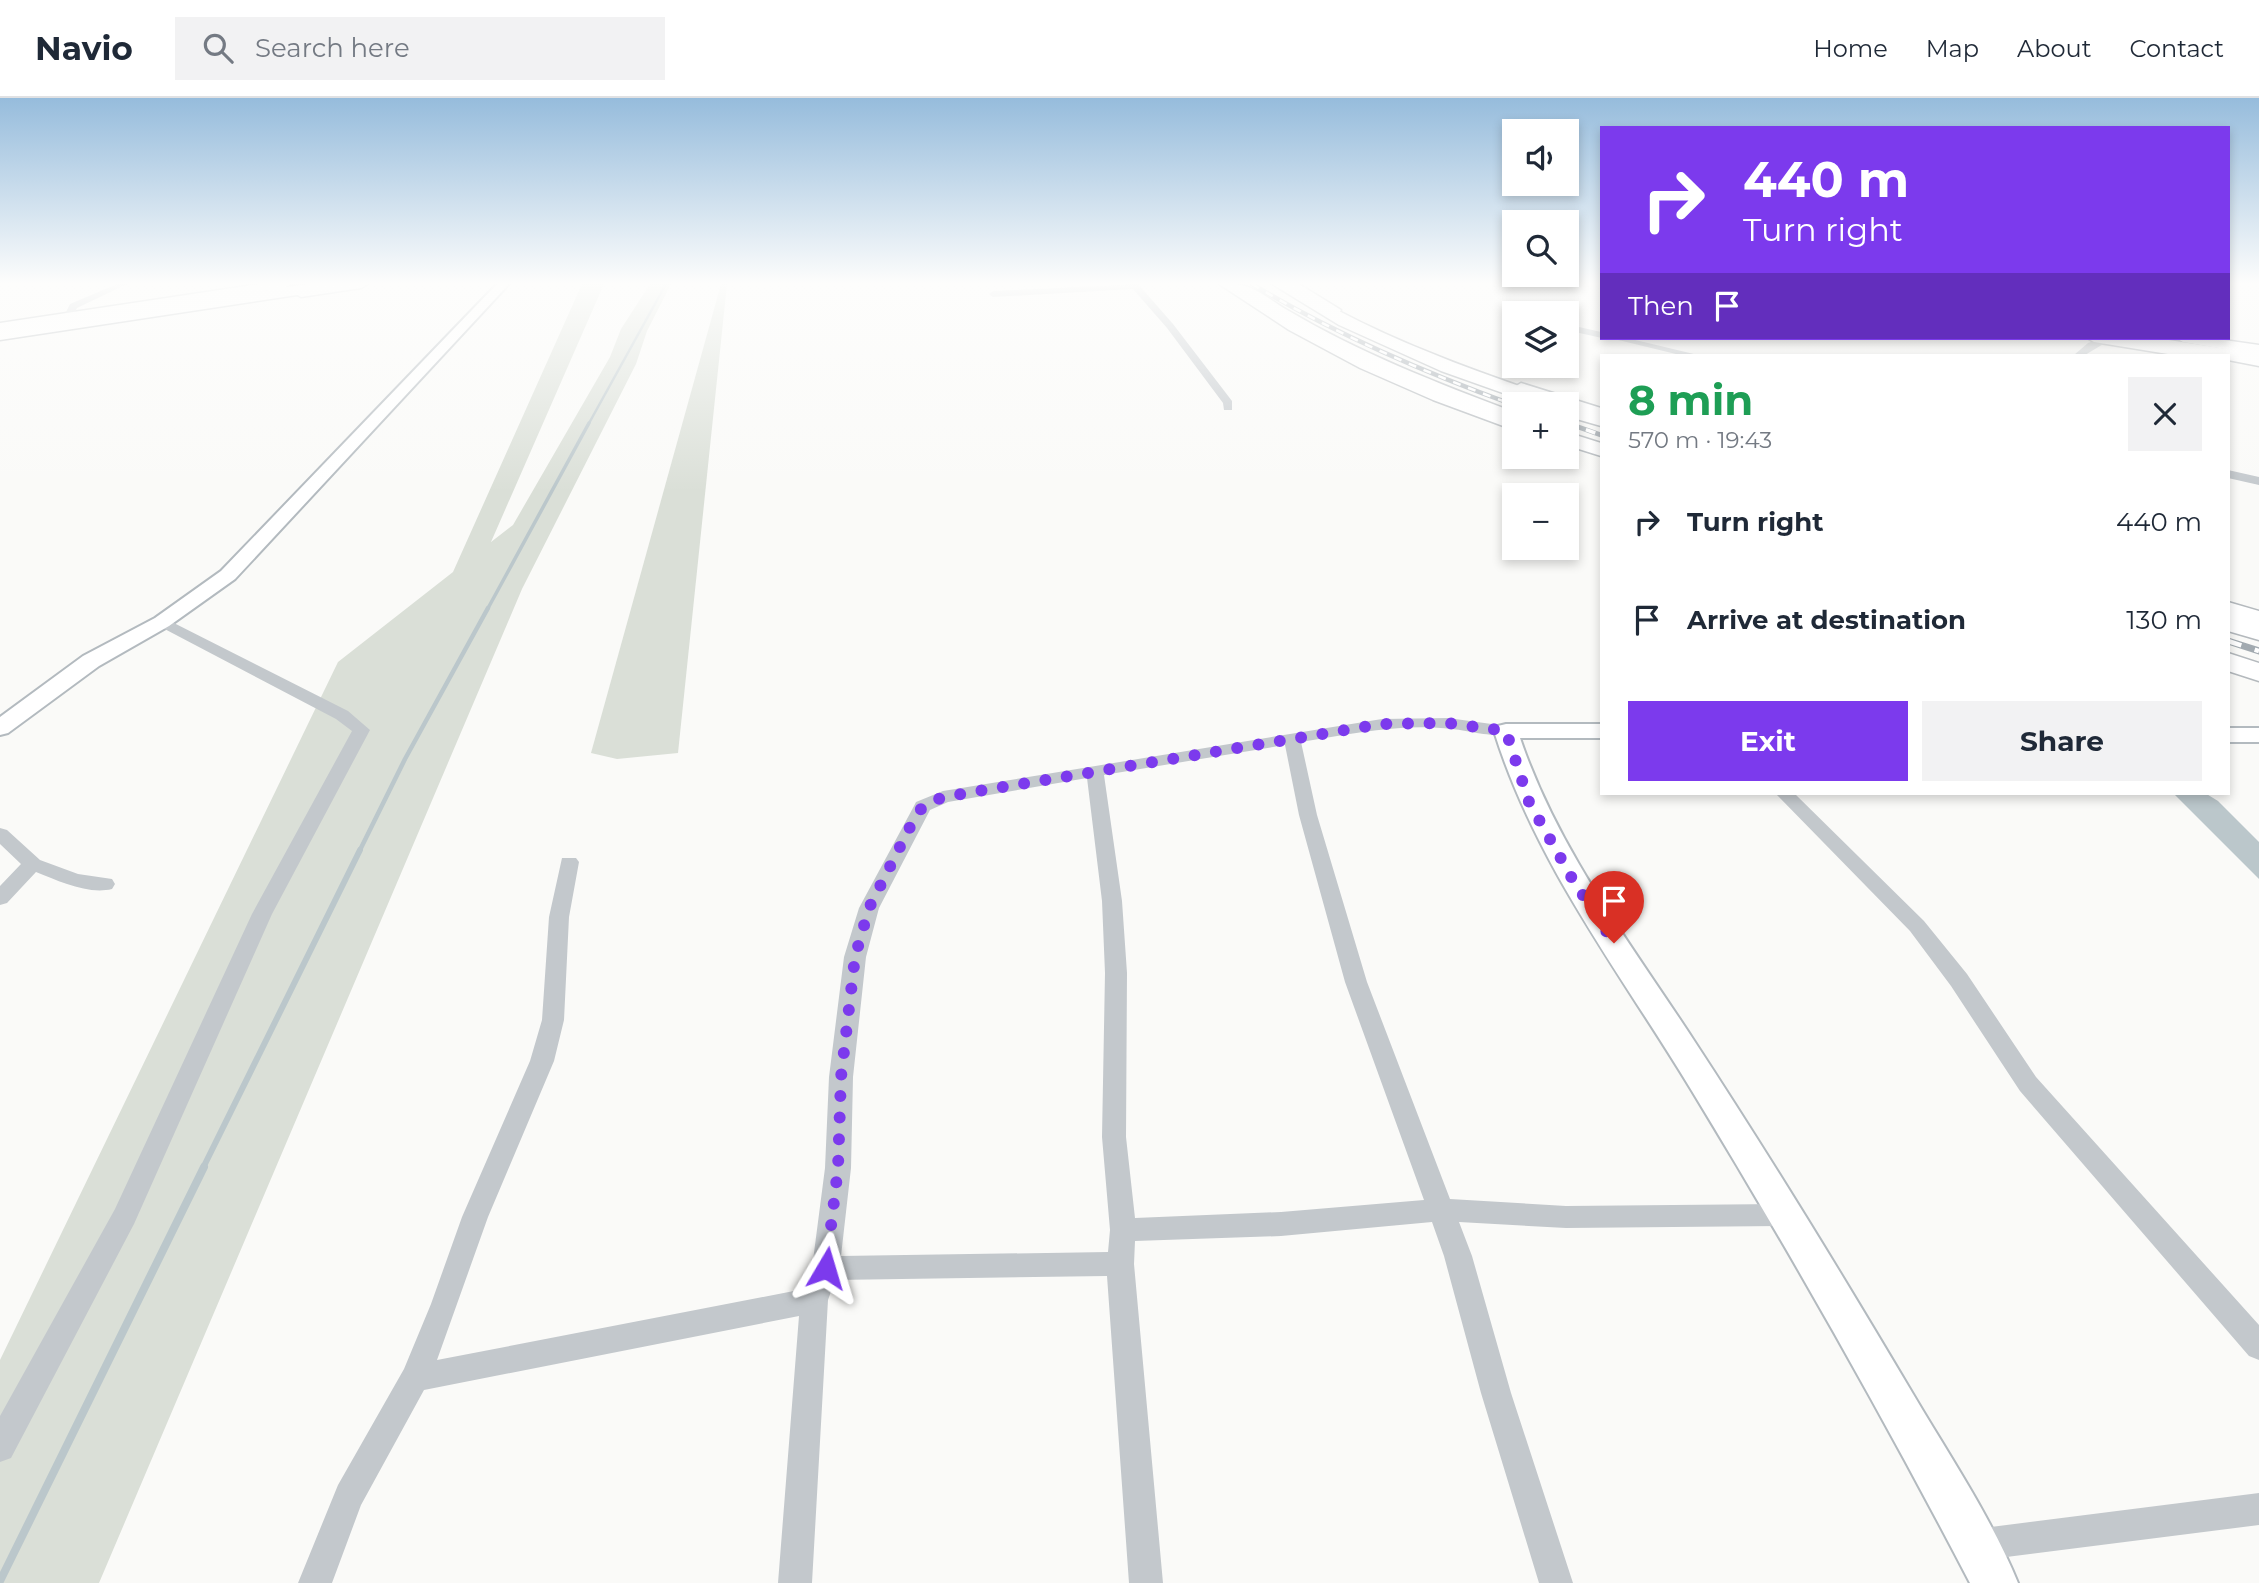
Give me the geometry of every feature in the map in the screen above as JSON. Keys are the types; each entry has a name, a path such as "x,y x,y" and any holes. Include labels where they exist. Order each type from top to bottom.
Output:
{"highway":[{"path":"1352,353 1419,383 1502,414"},
{"path":"1418,353 1521,392"},
{"path":"2233,353 2259,357"},
{"path":"2238,353 2259,357"},
{"path":"1579,413 1600,420"},
{"path":"1579,442 1600,450"},
{"path":"2230,623 2259,632"},
{"path":"2230,663 2259,673"}],"main road":[{"path":"1343,353 1365,366 1502,420"},
{"path":"1425,353 1512,386 1600,413"},
{"path":"2230,359 2259,357"},
{"path":"1579,448 1600,456"},
{"path":"2230,610 2259,619"},
{"path":"2230,670 2259,680"}],"street":[{"path":"0,728 91,661 162,622 228,575 438,353"},
{"path":"1191,353 1228,403 1228,408"},
{"path":"2230,474 2259,481"},
{"path":"0,1447 125,1216 262,914 361,730 342,715 162,622"},
{"path":"795,1583 814,1300 826,1268 838,1168 841,1077 855,957 869,908 923,806 943,797 1382,724 1417,722 1448,723 1506,731 1600,731"},
{"path":"1506,731 1529,802 1573,880 1682,1048 1875,1363 1995,1583"},
{"path":"2230,735 2259,735"},
{"path":"1292,739 1308,815 1356,982 1458,1256 1496,1393 1556,1583"},
{"path":"1095,772 1112,901 1116,973 1114,1138 1123,1230 1120,1264 1146,1583"},
{"path":"1786,795 1917,926 1959,980 2028,1084 2259,1346"},
{"path":"0,834 33,864 75,880 105,884"},
{"path":"315,1583 349,1496 415,1378 475,1217 542,1061 553,1020 559,918 569,862"},
{"path":"0,898 33,864"},
{"path":"1123,1230 1281,1224 1439,1210 1566,1217 1785,1215"},
{"path":"826,1268 1120,1264"},
{"path":"415,1378 814,1300"},
{"path":"1975,1545 2259,1509"}],"shaded area":[{"path":"551,353 574,353 491,542 513,525 611,353 640,353 522,589 99,1583 0,1583 0,1360 338,662 453,572"},
{"path":"702,353 720,353 678,753 617,759 591,753"},
{"path":"2175,795 2208,795 2218,801 2259,842 2259,879"}],"waterway":[{"path":"588,425 628,353"},
{"path":"487,610 589,423"},
{"path":"359,852 405,759 488,608"},
{"path":"203,1168 360,850"},
{"path":"0,1581 204,1167"}],"railway":[{"path":"1385,353 1502,400"},
{"path":"1579,427 1600,435"},
{"path":"2230,642 2259,651"}],"route":[{"path":"826,1268 838,1168 841,1077 855,957 869,908 913,821 923,806 943,797 1382,724 1448,723 1506,731 1529,802 1573,880 1614,943"}]}
